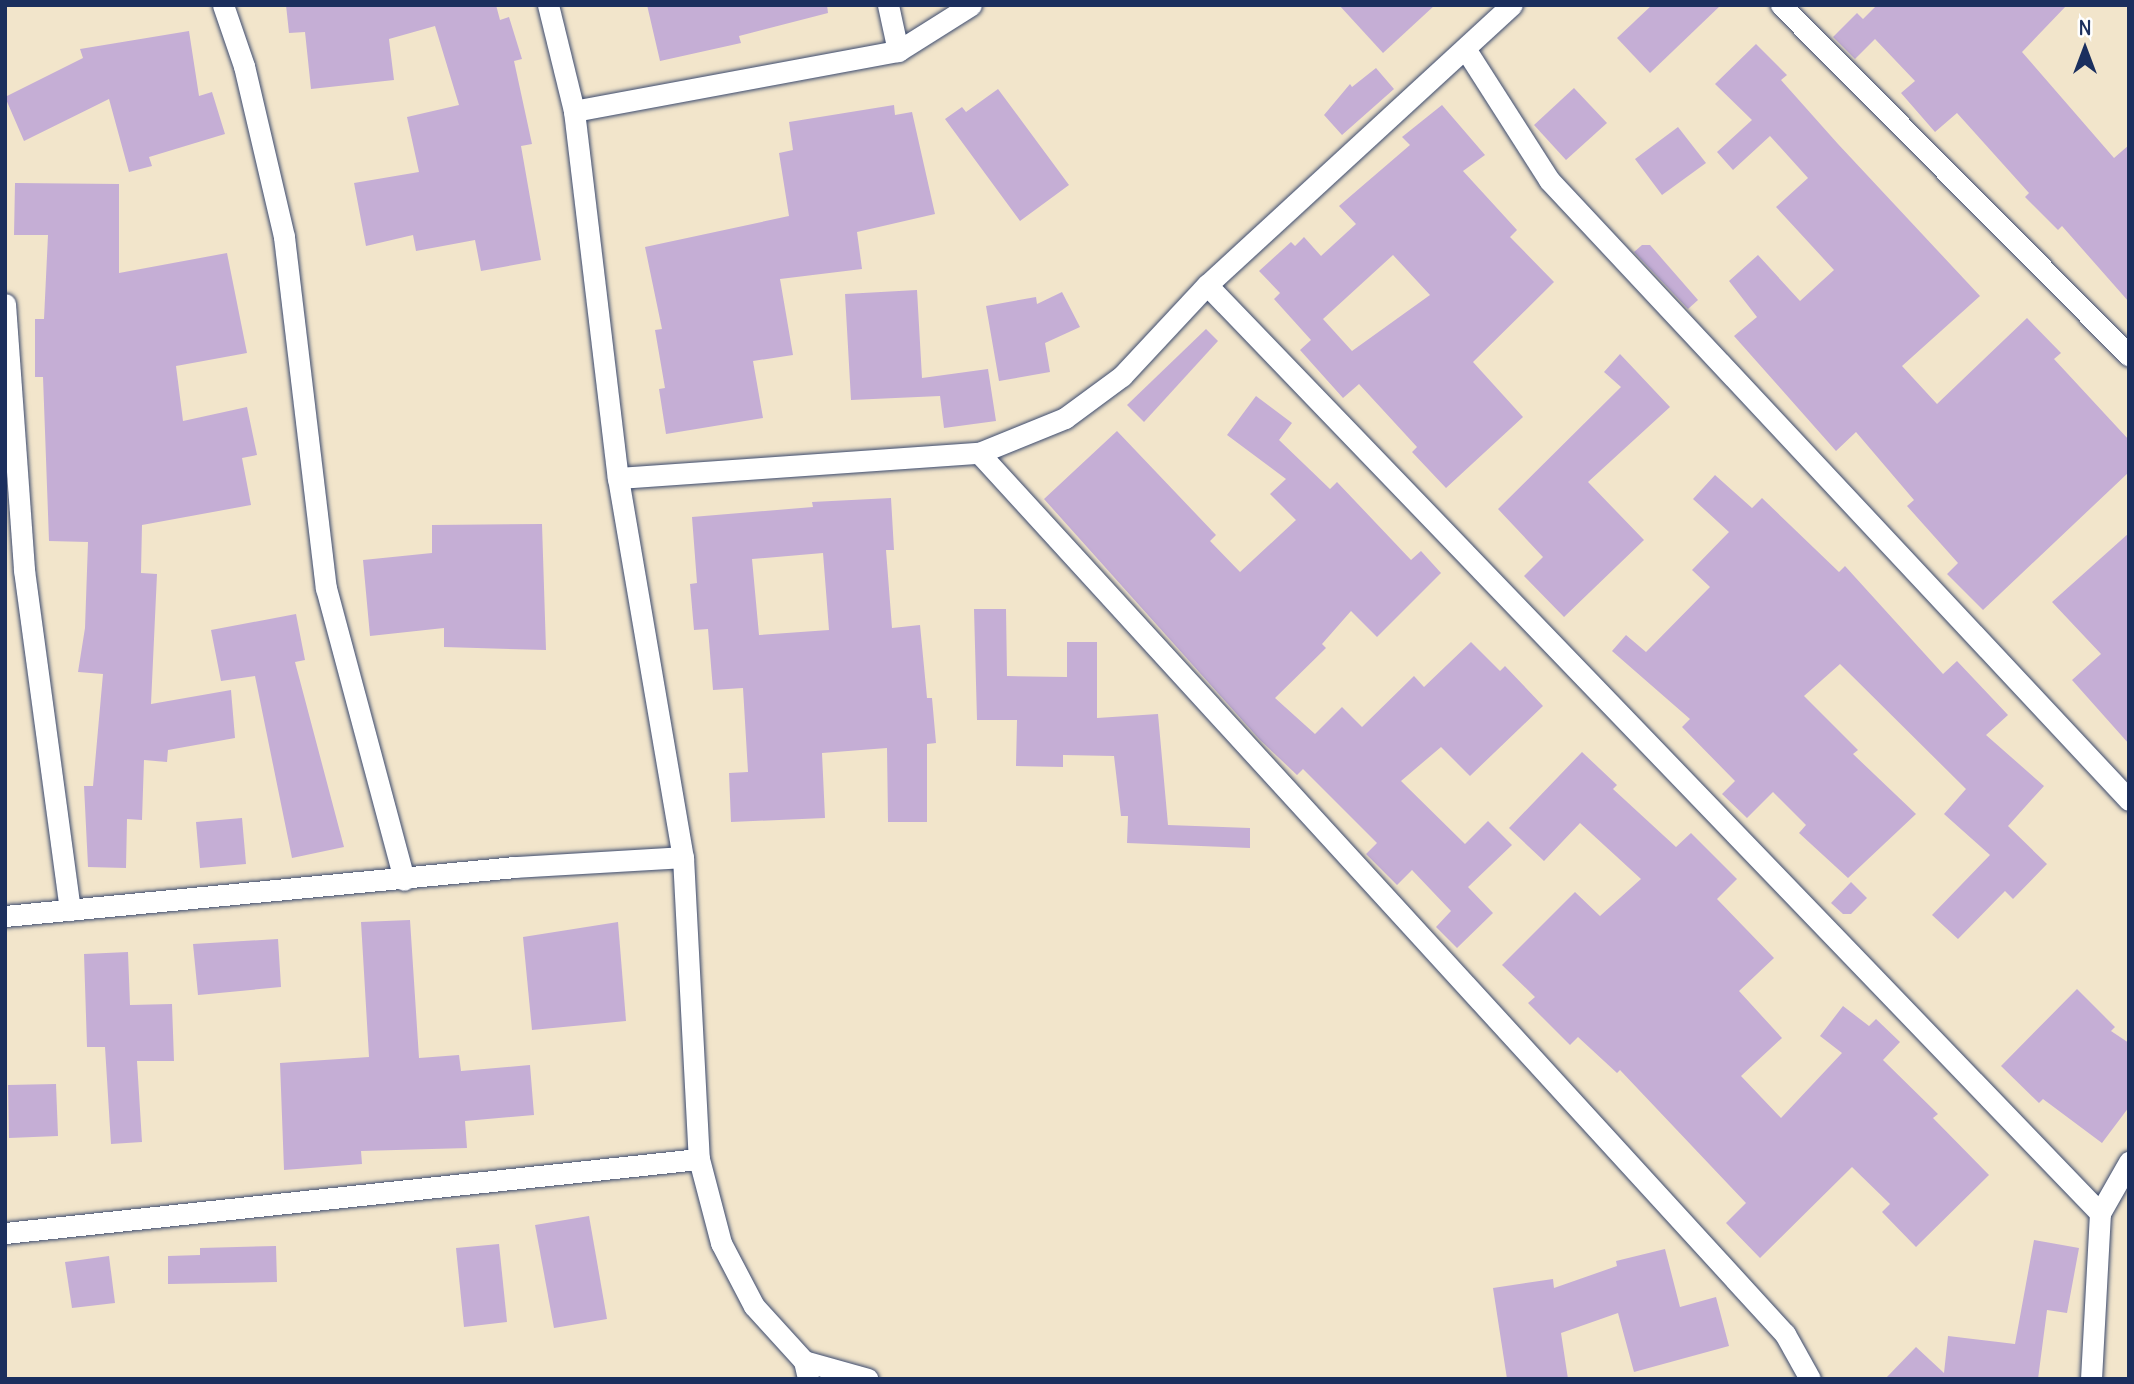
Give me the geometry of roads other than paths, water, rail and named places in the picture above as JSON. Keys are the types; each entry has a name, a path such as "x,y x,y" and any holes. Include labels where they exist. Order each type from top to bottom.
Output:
{"street":[{"path":"223,5 244,66 284,237 326,587 404,880"},
{"path":"548,5 574,111 618,478 683,857 699,1159 721,1243 754,1306 806,1370 868,1379"},
{"path":"888,5 898,51"},
{"path":"574,111 898,51 971,5"},
{"path":"618,478 979,453 1065,418 1122,376 1207,285 1512,5"},
{"path":"1781,5 2129,355"},
{"path":"1466,50 1549,180 2129,800"},
{"path":"1207,285 2100,1213"},
{"path":"5,304 24,570 70,910"},
{"path":"979,453 1785,1334 1810,1379"},
{"path":"5,916 404,880 515,867 683,857"},
{"path":"5,1233 699,1159"},
{"path":"2091,1379 2100,1213 2129,1162"}]}
